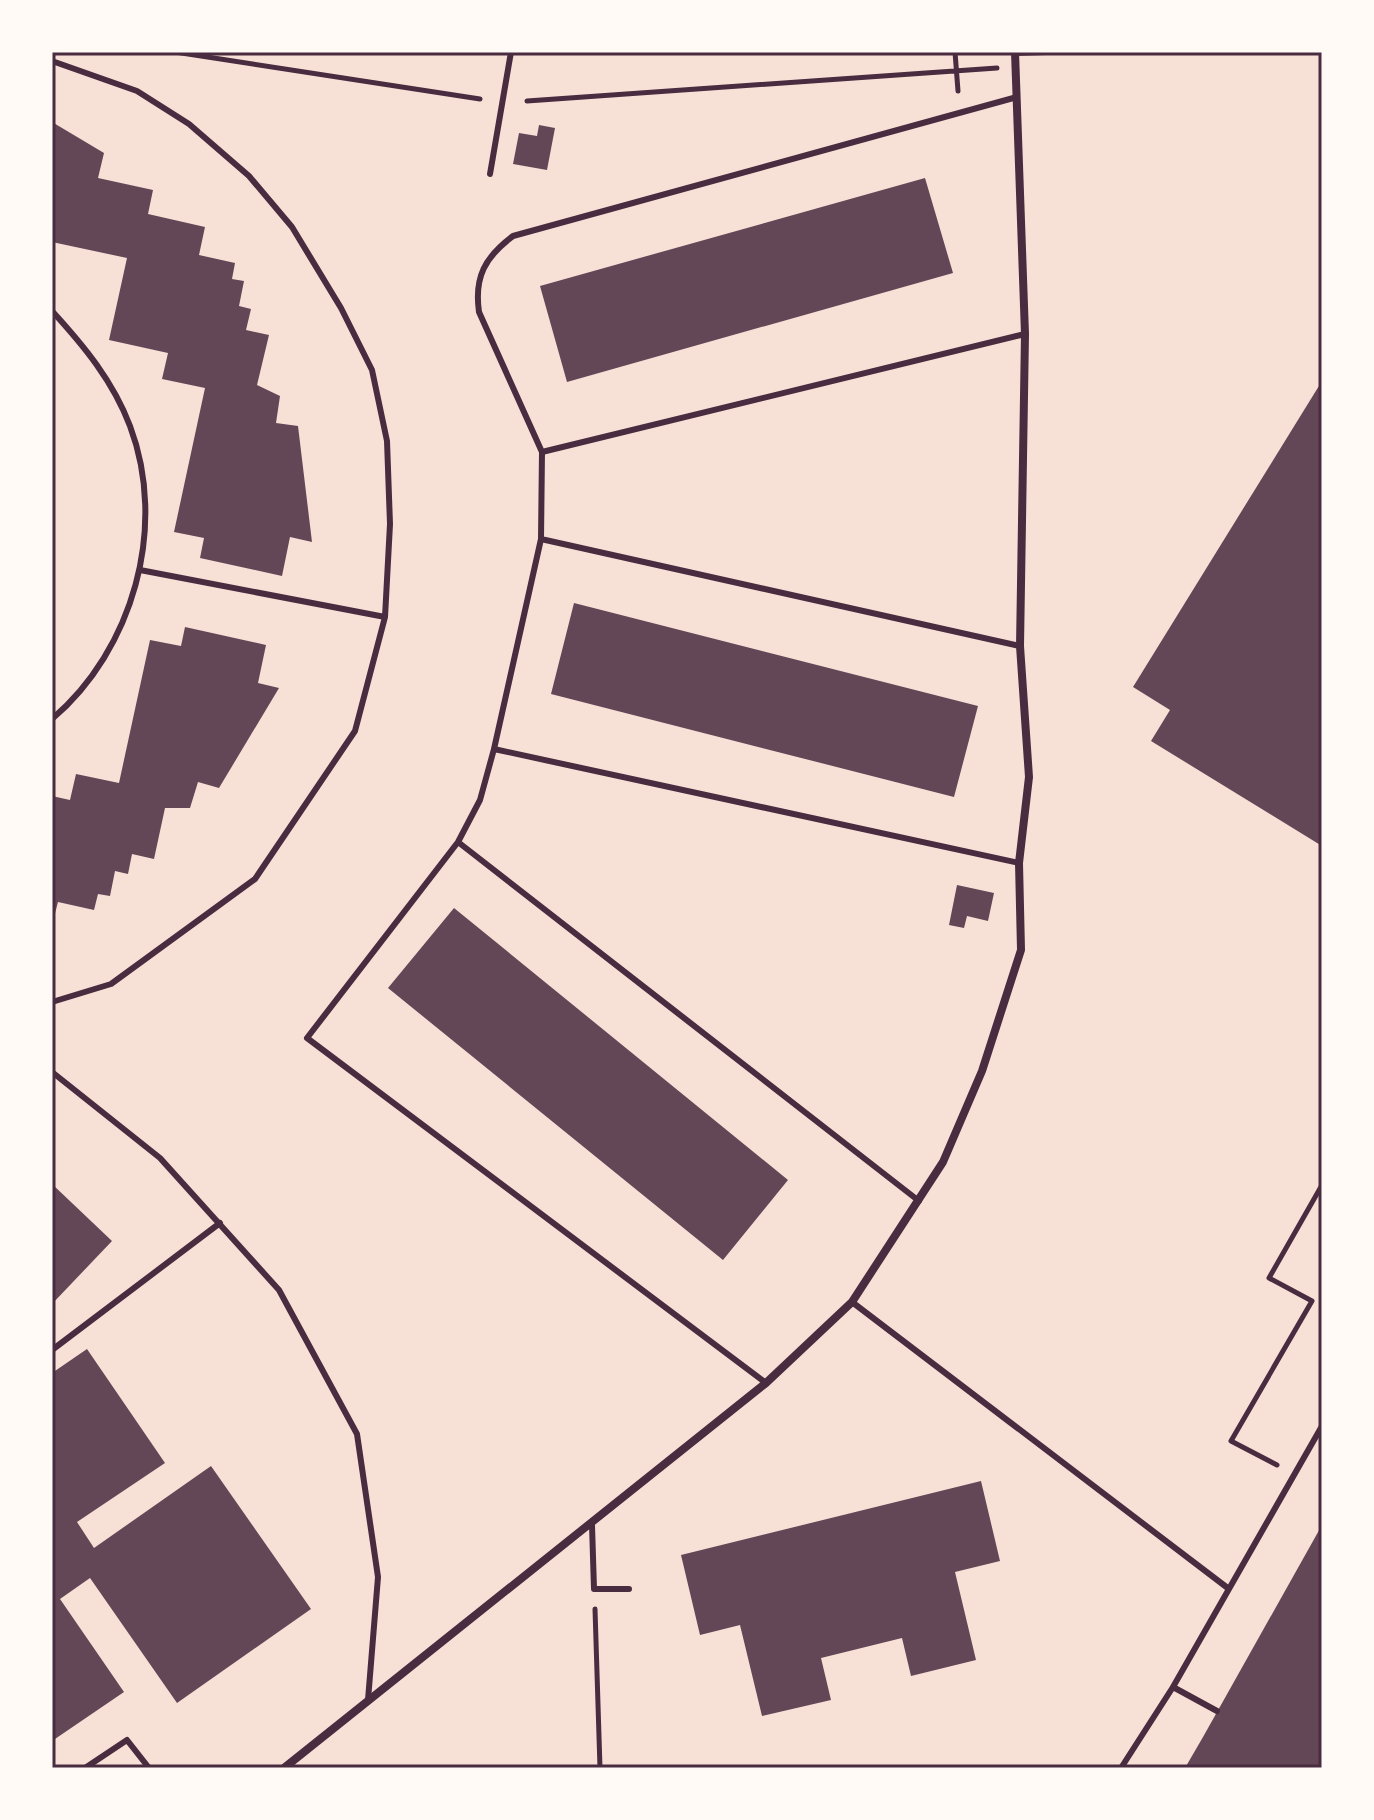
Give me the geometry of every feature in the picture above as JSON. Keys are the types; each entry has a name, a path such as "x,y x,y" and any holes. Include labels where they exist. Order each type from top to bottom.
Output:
{"street":[{"path":"284,1768 766,1383 852,1302 943,1162 982,1071 1021,950 1019,863 1029,777 1020,646 1025,334 1015,52"}],"lane":[{"path":"490,174 511,52"},
{"path":"1015,52 1046,52"},
{"path":"52,61 137,91 189,124 249,176 292,227 333,294 372,370 387,441 390,524 385,617 355,731 255,879 111,984 52,1002"},
{"path":"766,1383 307,1038 458,842 480,800 494,749 541,539 542,452 479,312 475,290 491,252 513,236 1017,97"},
{"path":"52,311 98,362 131,427 145,498 140,570 117,639 76,699 52,719"},
{"path":"542,452 1025,334"},
{"path":"541,539 1020,646"},
{"path":"140,570 385,617"},
{"path":"494,749 1019,863"},
{"path":"458,842 920,1201"},
{"path":"52,1072 160,1158 279,1290 357,1434 378,1577 368,1700"},
{"path":"52,1350 220,1223"},
{"path":"852,1302 1229,1589"},
{"path":"1121,1768 1173,1687 1322,1426"},
{"path":"592,1525 594,1589 629,1589"},
{"path":"1173,1687 1217,1711"},
{"path":"85,1768 127,1740 149,1768"}],"path":[{"path":"175,52 480,99"},
{"path":"955,52 960,112"},
{"path":"527,101 1000,68 1000,60"},
{"path":"1294,1474 1231,1441 1312,1301 1269,1278 1322,1185"},
{"path":"594,1589 600,1768"}],"building":[{"path":"52,122 104,153 98,178 153,190 148,214 205,227 199,255 235,263 232,279 244,281 239,306 251,309 246,330 269,335 257,385 280,396 276,423 298,426 312,542 290,537 282,576 200,558 204,538 174,532 205,388 162,379 168,353 109,340 127,258 52,242"},
{"path":"539,125 555,128 547,170 513,164 519,133 537,136"},
{"path":"925,178 953,273 567,382 540,286"},
{"path":"1322,381 1322,846 1151,741 1170,710 1133,687"},
{"path":"574,603 978,706 954,797 551,694"},
{"path":"185,627 266,645 258,683 279,688 219,788 198,782 190,808 165,808 154,859 132,854 128,874 115,871 110,896 98,894 94,910 58,902 52,925 52,796 70,800 76,774 119,783 150,640 181,646"},
{"path":"957,885 994,893 988,921 967,916 964,928 949,925"},
{"path":"454,908 788,1180 723,1260 388,988"},
{"path":"52,1184 112,1241 52,1304"},
{"path":"87,1349 165,1463 77,1522 94,1548 211,1466 311,1609 177,1703 90,1578 60,1599 124,1692 52,1741 52,1373"},
{"path":"981,1481 1000,1561 955,1572 976,1660 911,1676 902,1638 821,1658 831,1700 762,1716 740,1625 700,1635 681,1555"},
{"path":"1322,1525 1322,1768 1185,1768 1203,1737"}]}
